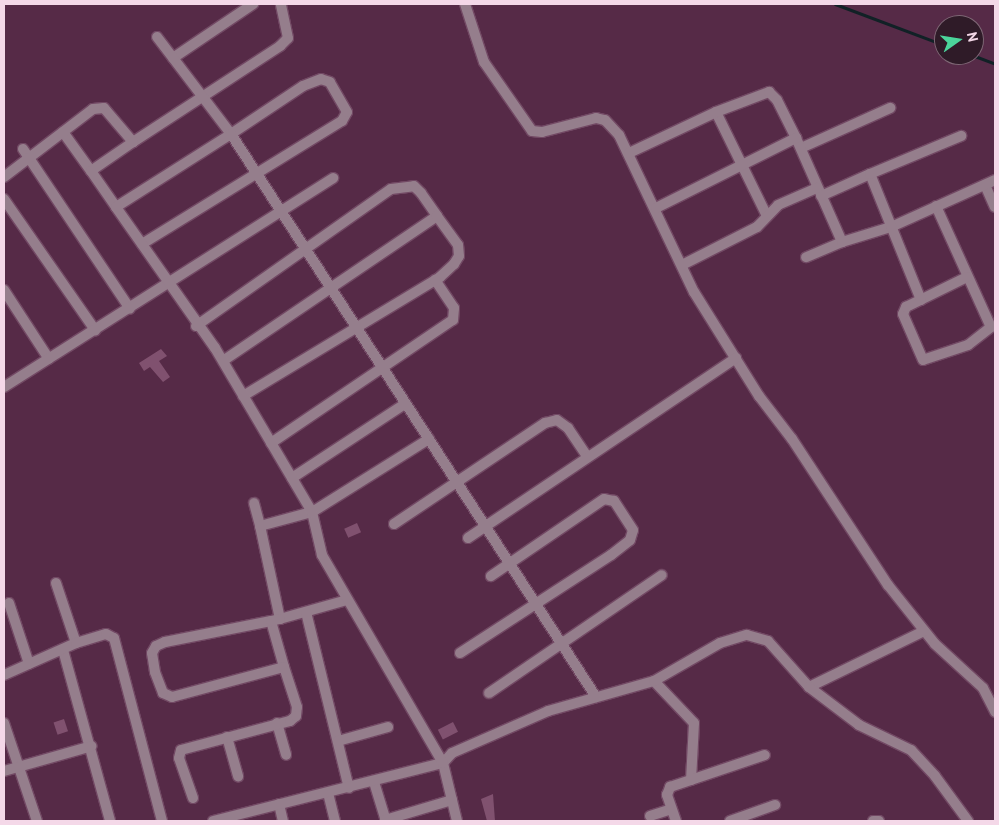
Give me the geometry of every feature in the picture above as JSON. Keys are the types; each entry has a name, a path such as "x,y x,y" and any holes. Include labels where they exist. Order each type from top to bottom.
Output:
{"street":[{"path":"173,58 253,4"},
{"path":"91,171 288,38 280,4"},
{"path":"465,4 484,62 532,131 542,132 601,118 620,135 694,292 736,358 888,585 924,631 983,688 995,712"},
{"path":"157,37 231,134 257,173 596,697"},
{"path":"116,207 303,86 321,79 330,82 344,103 347,112 342,121 142,244"},
{"path":"629,153 716,112 769,92 777,100 799,143 842,242"},
{"path":"4,178 93,109 104,108 133,142"},
{"path":"656,208 742,167 890,108"},
{"path":"716,112 766,214"},
{"path":"63,132 142,244 166,284 223,361 312,512 322,554 443,763 458,821"},
{"path":"682,265 757,228 766,214 961,136"},
{"path":"23,149 130,309"},
{"path":"870,174 921,300"},
{"path":"4,387 130,309 333,178"},
{"path":"806,257 842,242 891,227 995,180"},
{"path":"196,326 391,189 403,185 414,186 458,245 459,256 435,280 243,396"},
{"path":"985,185 995,207"},
{"path":"4,199 95,330"},
{"path":"936,206 991,328 968,345 923,360 903,314 921,300 967,277"},
{"path":"223,361 437,216"},
{"path":"271,443 453,320 454,308 435,280"},
{"path":"4,290 49,359"},
{"path":"468,538 484,524 736,358"},
{"path":"292,478 406,403"},
{"path":"394,524 545,423 557,420 568,428 587,456"},
{"path":"260,526 312,512 429,439"},
{"path":"460,653 537,605 630,540 633,530 624,513 614,501 604,499 508,562 491,576"},
{"path":"193,798 179,758 182,750 296,716 297,706 284,667 260,526 254,504"},
{"path":"488,692 662,575"},
{"path":"56,583 76,643"},
{"path":"284,667 172,697 163,694 155,672 152,653 165,642 276,620 347,600"},
{"path":"10,603 29,664"},
{"path":"306,612 349,788"},
{"path":"809,687 924,631"},
{"path":"4,675 76,643 106,634 114,638 162,821"},
{"path":"213,821 232,819 279,804 374,782 443,763 452,753 548,711 654,681 720,643 747,635 768,642 809,687 859,725 910,750 935,776 968,821"},
{"path":"62,650 92,746 110,821"},
{"path":"654,681 694,723 691,780"},
{"path":"4,723 37,821"},
{"path":"277,723 286,755"},
{"path":"338,741 388,728"},
{"path":"227,737 238,776"},
{"path":"4,771 92,746"},
{"path":"676,821 667,795 670,787 765,755"},
{"path":"374,782 385,821 452,800"},
{"path":"328,792 335,821"},
{"path":"279,804 283,821"},
{"path":"730,821 776,805"},
{"path":"650,816 671,809"},
{"path":"873,821 879,821"}],"building":[{"path":"161,349 167,356 159,361 170,377 163,382 150,367 144,371 139,363"},
{"path":"357,523 361,532 348,538 344,529"},
{"path":"64,719 68,731 58,735 54,722"},
{"path":"453,722 458,732 443,740 438,730"},
{"path":"493,794 495,821 487,821 481,799"}],"waterway":[{"path":"835,4 934,41"},
{"path":"984,60 995,64"}]}
